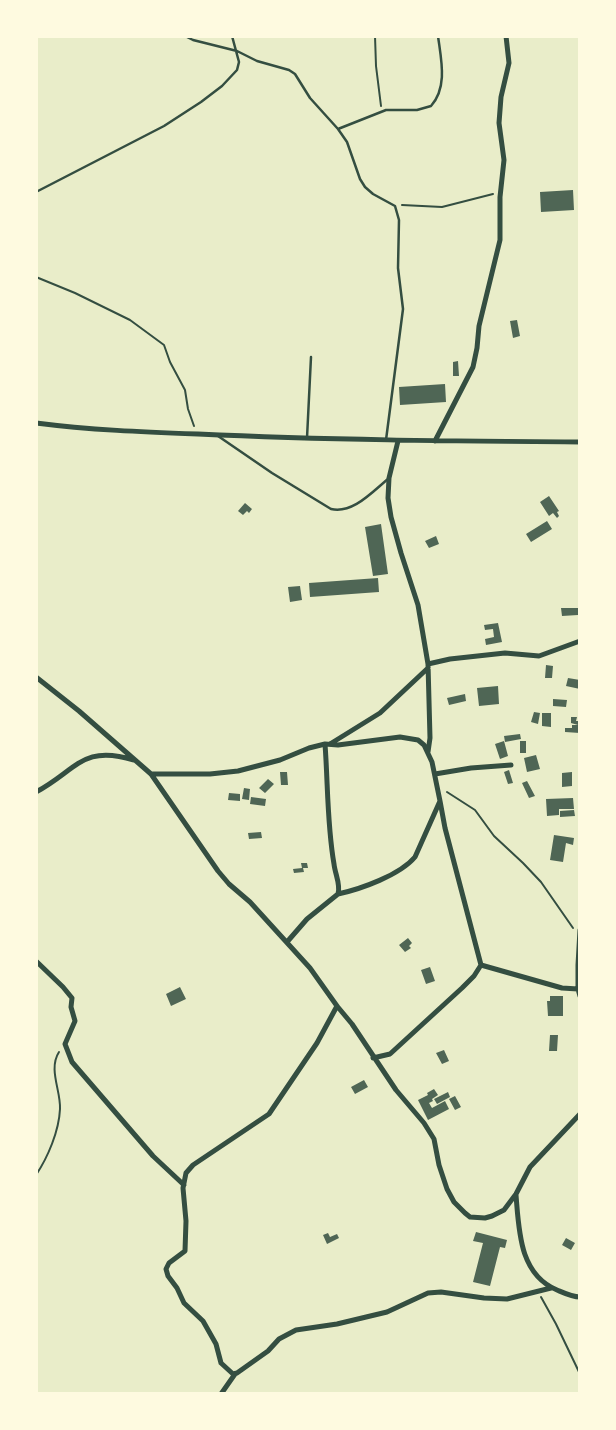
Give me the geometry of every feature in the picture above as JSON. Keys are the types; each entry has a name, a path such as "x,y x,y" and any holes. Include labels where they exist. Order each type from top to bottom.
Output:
{"street":[{"path":"435,441 473,367 479,326 500,240 500,191 504,160 499,123 501,97 509,63 506,36"},
{"path":"36,423 75,428 217,436 398,441 580,442"},
{"path":"398,441 389,478 388,498 391,517 418,605 428,666 430,738 428,752"},
{"path":"327,744 380,713 413,685 428,666 450,659 505,653 539,656 580,641"},
{"path":"36,677 152,774 218,871 310,968 352,1024 373,1058 431,1133 447,1189 457,1206 470,1217 484,1218 504,1210 516,1194 530,1167 580,1114"},
{"path":"152,774 210,774 238,771 280,760 309,748 327,744 338,745 400,737 411,737 418,740 428,752 435,774 445,828 481,965 474,976 462,988 390,1054 373,1058"},
{"path":"327,744 328,820 333,863 340,890 338,894"},
{"path":"36,792 88,757 110,754 136,761"},
{"path":"435,774 471,768 511,765"},
{"path":"287,942 307,919 338,894 354,891 409,864 418,851 440,801"},
{"path":"579,933 578,989 580,996"},
{"path":"36,961 72,998 71,1008 75,1022 65,1044 72,1062 153,1156 184,1185"},
{"path":"481,965 562,988 578,989"},
{"path":"235,1374 221,1363 216,1344 203,1321 184,1303 166,1272 166,1266 184,1250 186,1220 184,1185 186,1173 193,1165 269,1114 317,1043 337,1006"},
{"path":"516,1194 520,1236 532,1271 551,1288 580,1298"},
{"path":"222,1394 235,1374 268,1351 279,1339 296,1330 329,1326 387,1312 428,1293 441,1292 507,1299 551,1288"}],"lane":[{"path":"185,36 193,40 237,51 257,61 289,70 295,74 310,98 338,128 347,142 365,187 373,194 395,206 399,220 398,268 403,308 386,440"},
{"path":"36,192 164,126 222,86 237,70 239,64 232,36"},
{"path":"338,128 382,111 392,109 425,109 434,104 442,78 438,36"},
{"path":"306,439 311,357"},
{"path":"217,436 272,473 331,509 339,511 348,510 389,478"}],"path":[{"path":"375,36 376,66 382,111"},
{"path":"395,206 442,207 500,191"},
{"path":"36,277 75,293 130,320 164,345 170,362 185,390 188,409 197,434"},
{"path":"437,786 475,810 494,836 523,863 552,896 579,933"},
{"path":"36,1175 45,1162 54,1138 60,1109 54,1068 57,1054 65,1044"},
{"path":"537,1291 556,1324 580,1374"}],"building":[{"path":"573,190 574,210 541,212 540,192"},
{"path":"517,320 520,336 513,338 510,321"},
{"path":"458,361 459,376 453,376 453,362"},
{"path":"445,384 446,402 400,405 399,387"},
{"path":"549,496 559,511 557,512 559,516 557,518 553,513 549,516 540,502"},
{"path":"245,503 252,509 249,513 247,511 243,515 238,511"},
{"path":"547,521 552,529 531,542 526,534"},
{"path":"381,524 388,574 373,576 365,527"},
{"path":"436,536 439,544 429,548 425,541"},
{"path":"378,578 379,592 310,597 309,583"},
{"path":"300,586 302,600 290,602 288,587"},
{"path":"561,608 578,608 578,615 562,616"},
{"path":"498,623 502,642 486,645 485,639 494,637 493,629 485,630 484,625"},
{"path":"546,665 553,666 552,678 545,678"},
{"path":"568,678 580,680 580,689 566,686"},
{"path":"498,686 499,704 479,706 477,688"},
{"path":"465,694 466,701 449,705 447,698"},
{"path":"553,699 567,700 566,707 553,706"},
{"path":"534,712 540,713 538,724 531,722"},
{"path":"542,713 551,713 551,727 542,726"},
{"path":"578,716 580,716 580,733 565,732 565,728 572,728 572,725 578,725 571,723 571,717 577,717 576,721 578,721"},
{"path":"520,734 521,739 505,742 504,736"},
{"path":"504,741 508,756 500,759 495,744"},
{"path":"520,741 526,741 526,753 520,753"},
{"path":"536,755 540,769 527,772 524,758"},
{"path":"509,770 513,783 508,784 504,772"},
{"path":"280,772 287,772 288,785 281,785"},
{"path":"572,772 572,786 562,787 562,773"},
{"path":"268,779 274,784 265,793 259,788"},
{"path":"527,781 535,796 529,798 522,783"},
{"path":"244,788 250,789 249,800 242,799"},
{"path":"229,793 240,794 240,801 228,800"},
{"path":"251,797 266,799 265,806 250,804"},
{"path":"573,798 574,809 559,809 559,815 547,816 546,799"},
{"path":"574,810 575,816 560,817 560,811"},
{"path":"261,832 262,838 249,839 248,833"},
{"path":"554,835 574,838 573,845 566,843 563,862 550,860"},
{"path":"301,863 307,863 308,868 303,868 304,872 294,873 293,869 302,868"},
{"path":"408,938 412,943 409,946 411,948 405,952 399,945"},
{"path":"430,967 435,981 426,984 421,970"},
{"path":"180,987 186,999 171,1006 166,994"},
{"path":"550,996 563,996 563,1016 548,1016 547,1001 550,1001"},
{"path":"550,1035 558,1035 557,1051 549,1051"},
{"path":"444,1050 449,1061 442,1064 436,1053"},
{"path":"364,1080 368,1087 355,1094 351,1087"},
{"path":"434,1089 438,1095 429,1103 432,1108 445,1101 449,1109 428,1120 418,1100 428,1095 427,1093"},
{"path":"448,1092 450,1097 437,1104 434,1099"},
{"path":"455,1096 461,1107 455,1110 449,1099"},
{"path":"476,1232 507,1240 505,1248 500,1247 490,1286 473,1282 483,1243 473,1241"},
{"path":"328,1233 330,1237 337,1234 339,1238 327,1244 323,1235"},
{"path":"566,1238 575,1243 571,1250 562,1245"}]}
